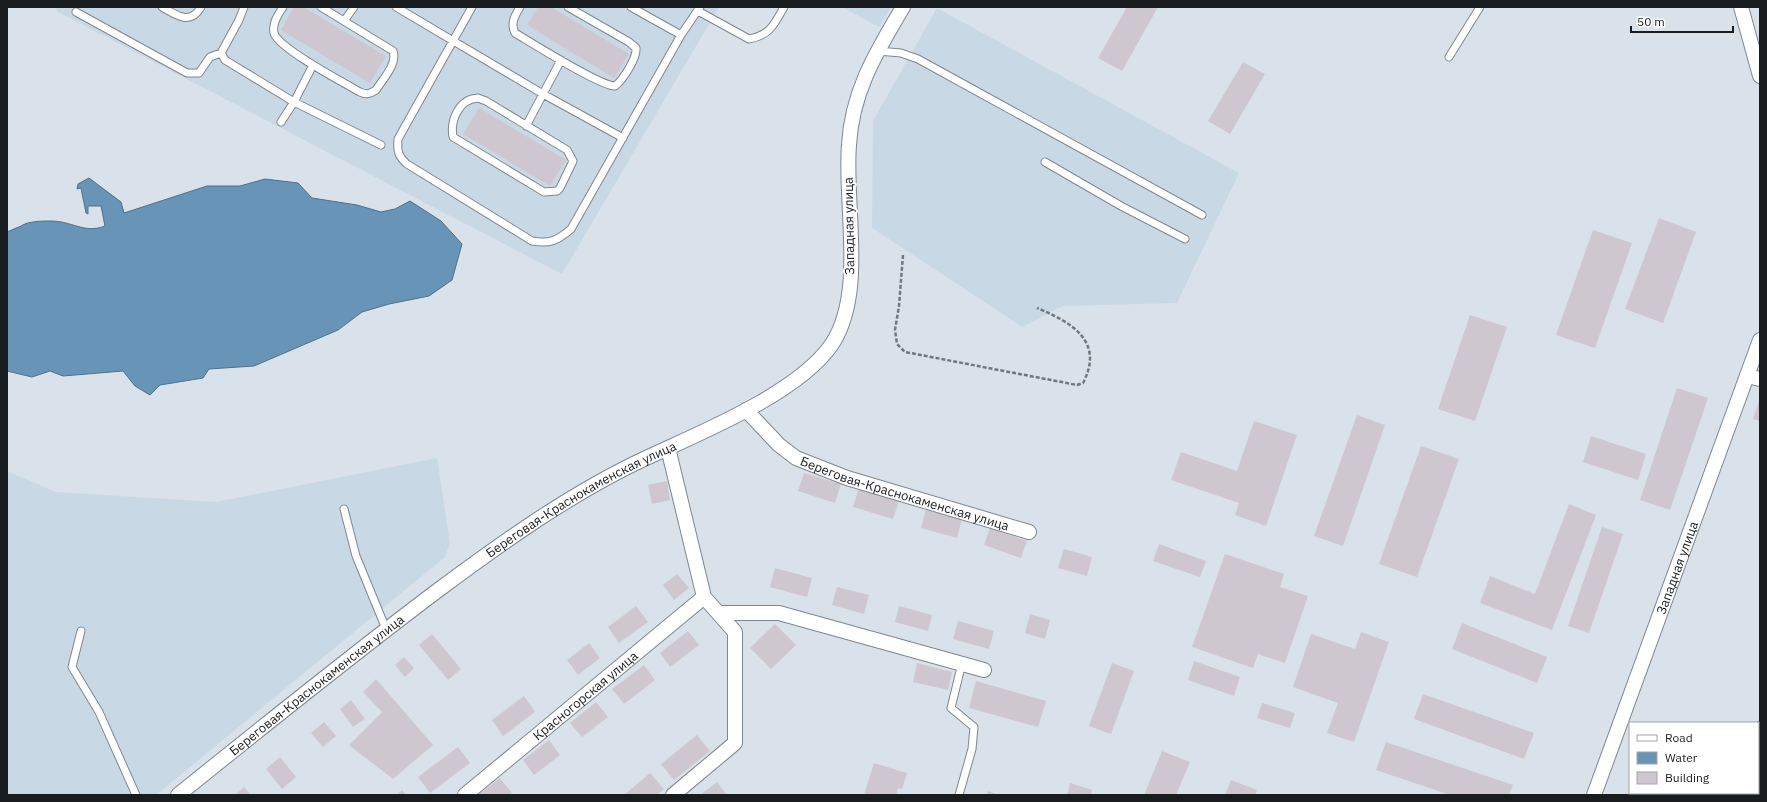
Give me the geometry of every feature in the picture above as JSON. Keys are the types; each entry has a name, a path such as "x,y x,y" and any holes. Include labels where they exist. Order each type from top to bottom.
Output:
{"street":[{"name":"Западная улица","path":"746,410 799,377 819,360 833,343 843,322 848,302 850,278 851,225 848,168 849,144 856,101 862,84 878,51 903,7"},
{"path":"1741,7 1760,76"},
{"name":"Западная улица","path":"1594,795 1754,378 1760,340"},
{"name":"Береговая-Краснокаменская улица","path":"178,795 386,629 474,564 566,501 617,472 746,410 779,445 796,458 847,478 1029,532"},
{"path":"668,448 704,597 735,632 735,743 673,795"},
{"name":"Красногорская улица","path":"465,795 704,597"},
{"path":"719,613 779,613 984,670"}],"lane":[{"path":"162,7 179,17 188,18 198,12 201,7"},
{"path":"76,12 187,73 198,73 210,57 222,53 244,7"},
{"path":"283,7 275,20 274,33 279,42 313,65 364,94 369,94 376,90 393,64 393,51 321,7"},
{"path":"344,21 354,7"},
{"path":"396,7 452,42 623,138"},
{"path":"472,7 398,139 397,149 399,157 407,164 532,241 553,242 571,229 681,35 699,9 749,39 764,35 769,31 784,7"},
{"path":"520,7 513,18 512,27 515,33 606,84 615,86 620,81 636,53 636,48 630,42 568,7"},
{"path":"631,7 681,35"},
{"path":"1449,57 1480,7"},
{"path":"878,51 901,53 918,59 1202,216"},
{"path":"222,53 225,60 294,102 381,145"},
{"path":"526,126 561,60"},
{"path":"281,122 294,102 313,65"},
{"path":"478,98 486,101 526,126 567,150 571,155 573,161 572,166 557,191 544,192 453,137 452,129 453,120 464,102 478,98"},
{"path":"1046,162 1121,206 1185,239"},
{"path":"344,509 356,556 386,629"},
{"path":"81,631 72,667 99,712 136,795"},
{"path":"959,795 972,749 974,727 951,708 962,663"}],"path":[{"path":"903,255 899,306 895,330 897,344 905,352 1077,385 1084,383 1090,370 1091,355 1088,343 1070,324 1037,308"}],"shaded area":[{"path":"55,7 719,7 562,274 58,12"},
{"path":"842,7 891,7 879,27"},
{"path":"937,8 1239,173 1177,303 1063,306 1022,327 872,228 873,121"},
{"path":"437,458 450,543 445,557 156,795 7,795 7,471 56,492 216,502"}],"water":[{"path":"89,178 121,202 124,213 207,186 240,186 265,179 298,183 312,198 357,205 381,212 395,209 410,201 441,221 462,244 452,280 429,296 389,304 362,312 338,330 254,366 209,369 203,378 160,385 150,395 135,386 123,371 63,376 50,371 32,377 7,371 7,232 28,223 40,221 65,223 91,229 105,226 101,206 88,206 88,214 86,213 81,188 77,189 78,184"}],"building":[{"path":"294,7 303,7 386,56 370,83 281,30"},
{"path":"538,7 551,7 629,54 614,78 527,25"},
{"path":"1127,7 1158,7 1122,71 1098,58"},
{"path":"1243,62 1265,74 1230,134 1208,121"},
{"path":"479,108 566,160 550,186 463,134"},
{"path":"1659,218 1696,232 1663,323 1625,309"},
{"path":"1593,230 1632,243 1595,348 1556,335"},
{"path":"1470,315 1507,327 1475,421 1438,409"},
{"path":"1677,388 1708,398 1670,510 1640,500"},
{"path":"1760,398 1760,421 1753,419"},
{"path":"1357,415 1385,425 1343,546 1314,536"},
{"path":"1254,421 1297,435 1266,526 1235,515 1239,503 1171,480 1181,452 1237,471"},
{"path":"1591,436 1646,454 1638,480 1583,462"},
{"path":"1421,446 1459,459 1417,577 1379,564"},
{"path":"804,473 841,484 835,503 798,491"},
{"path":"667,481 670,500 652,504 648,485"},
{"path":"859,488 899,501 893,519 853,507"},
{"path":"1569,504 1596,515 1552,630 1480,603 1490,576 1535,594"},
{"path":"926,509 962,519 957,538 921,528"},
{"path":"1602,527 1623,534 1589,633 1568,626"},
{"path":"990,528 1027,541 1021,558 984,545"},
{"path":"1159,544 1206,561 1200,577 1153,561"},
{"path":"1064,549 1092,557 1087,576 1058,568"},
{"path":"1225,554 1284,574 1280,587 1308,596 1285,663 1258,654 1253,668 1192,647"},
{"path":"775,568 812,578 807,597 770,587"},
{"path":"677,574 689,588 674,600 663,585"},
{"path":"837,587 869,595 864,614 832,605"},
{"path":"636,606 648,622 619,643 608,627"},
{"path":"899,606 932,615 928,631 895,622"},
{"path":"1030,614 1050,620 1045,639 1025,633"},
{"path":"958,621 994,631 989,649 953,639"},
{"path":"1462,623 1547,657 1537,683 1452,649"},
{"path":"775,624 796,645 771,669 750,648"},
{"path":"688,631 699,645 670,667 660,653"},
{"path":"1361,632 1389,642 1354,742 1327,733 1338,703 1293,687 1311,634 1355,649"},
{"path":"432,634 461,669 448,680 419,645"},
{"path":"589,643 600,658 578,675 567,660"},
{"path":"404,657 414,668 405,677 395,665"},
{"path":"1194,661 1240,677 1234,696 1188,680"},
{"path":"917,663 952,672 948,690 913,682"},
{"path":"1112,663 1134,671 1111,734 1089,726"},
{"path":"644,665 655,680 624,704 612,689"},
{"path":"376,679 433,745 393,779 349,745 382,712 363,692"},
{"path":"976,681 1046,701 1038,727 969,708"},
{"path":"1423,694 1534,733 1524,759 1414,719"},
{"path":"524,696 535,712 503,736 492,720"},
{"path":"351,700 365,719 353,727 340,709"},
{"path":"596,702 608,717 582,737 570,723"},
{"path":"1262,703 1295,713 1290,728 1257,718"},
{"path":"324,722 336,736 323,747 311,733"},
{"path":"697,735 710,751 674,780 661,764"},
{"path":"549,740 560,755 534,775 523,760"},
{"path":"1386,742 1513,785 1509,795 1450,795 1376,770"},
{"path":"458,747 470,763 430,793 418,777"},
{"path":"1162,751 1190,762 1176,795 1144,795"},
{"path":"280,757 296,777 282,789 266,769"},
{"path":"874,763 907,773 902,789 898,788 896,795 864,795"},
{"path":"1759,766 1760,795 1752,795 1759,794"},
{"path":"650,773 664,789 657,795 624,795"},
{"path":"500,778 512,793 508,795 478,795"},
{"path":"1231,780 1257,790 1255,795 1225,795"},
{"path":"717,782 727,795 700,795"},
{"path":"1070,783 1092,790 1091,795 1067,795"},
{"path":"244,787 251,795 235,795"},
{"path":"402,790 406,795 396,795"},
{"path":"988,791 999,795 987,795"}]}
